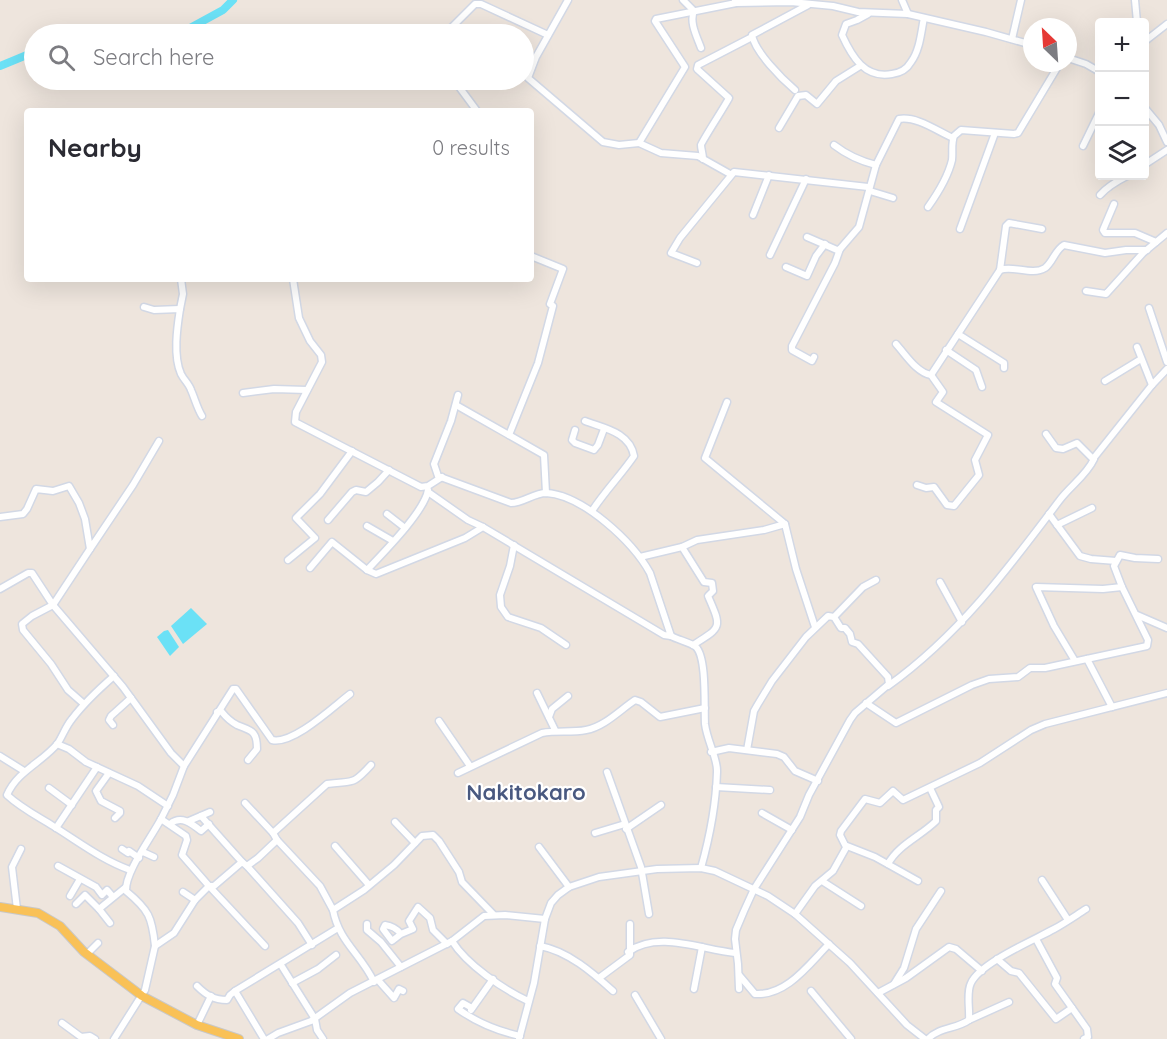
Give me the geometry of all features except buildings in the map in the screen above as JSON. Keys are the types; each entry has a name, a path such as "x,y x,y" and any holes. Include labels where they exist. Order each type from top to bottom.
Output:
{"main road":[{"path":"0,907 38,913 60,926 87,954 142,996 197,1025 239,1039"}],"street":[{"path":"534,62 568,0"},
{"path":"683,0 694,11"},
{"path":"839,0 841,8"},
{"path":"902,0 908,14"},
{"path":"1012,39 1021,0"},
{"path":"1134,0 1136,18"},
{"path":"454,24 474,2 523,24"},
{"path":"639,143 685,68 655,20 735,2 791,2 868,13 908,14 1023,42"},
{"path":"703,159 701,147 703,140 714,126 729,98 697,69 698,65 808,4"},
{"path":"694,11 693,27 701,48"},
{"path":"868,13 846,24 842,33 847,47 860,66 878,75 896,74 905,69 917,51 924,18"},
{"path":"1149,38 1167,24"},
{"path":"534,29 548,35"},
{"path":"752,37 754,44 779,75 795,90"},
{"path":"1077,61 1095,69"},
{"path":"779,128 798,96 806,95 818,104 836,81 860,66"},
{"path":"928,207 948,172 953,138 962,130 1018,133 1055,72"},
{"path":"534,83 603,142 619,145 639,143 661,153 692,154 730,174"},
{"path":"461,90 475,108"},
{"path":"1149,113 1164,129 1167,142"},
{"path":"814,357 812,361 792,350 792,346 840,249 859,227 868,187 876,165 901,118 923,124 953,138"},
{"path":"1083,146 1095,121"},
{"path":"960,229 995,133"},
{"path":"834,145 852,158 876,165"},
{"path":"1149,162 1167,150"},
{"path":"697,263 670,253 730,174 736,172 868,187 870,191 893,198"},
{"path":"753,215 769,175"},
{"path":"770,255 806,179"},
{"path":"1100,195 1112,184 1121,180"},
{"path":"1114,204 1103,230 1105,234 1134,233 1156,242"},
{"path":"931,375 1000,270 1006,226 1009,223 1042,229"},
{"path":"1086,291 1106,294 1147,250 1167,233"},
{"path":"807,237 837,250 840,249"},
{"path":"786,267 807,276 816,256 825,244"},
{"path":"1000,270 1005,268 1042,269 1064,245 1105,253 1147,250"},
{"path":"509,435 538,363 551,317 552,306 550,304 563,269 534,257"},
{"path":"181,282 183,294 177,350 179,368 193,393 202,416"},
{"path":"293,282 299,318 310,341 322,358 296,412 295,422 428,489 468,520 664,635 693,645 702,658 705,725 718,770 712,823 701,868"},
{"path":"144,307 154,310 180,309"},
{"path":"1149,308 1167,362"},
{"path":"958,334 1004,363 1004,368"},
{"path":"896,344 909,360 927,375 931,375 943,392 936,402 988,435 975,460 979,475 954,506 947,506 934,487 926,488 917,485"},
{"path":"1137,347 1152,385"},
{"path":"946,350 976,370 982,387"},
{"path":"1106,381 1141,359"},
{"path":"877,694 902,676 962,622 1003,576 1066,492 1090,466 1152,385 1167,369"},
{"path":"243,393 274,388 307,390"},
{"path":"458,395 434,464 436,473 511,503 522,502 546,493 563,496 592,511 640,557 650,573 671,636"},
{"path":"728,402 705,458 785,524 796,569 815,627"},
{"path":"456,405 543,455 546,493"},
{"path":"585,421 625,438 633,449 634,456 592,511"},
{"path":"575,430 574,443 594,450 604,429"},
{"path":"1046,434 1056,448 1064,449 1077,443 1090,458 1094,459"},
{"path":"84,704 68,690 22,627 23,622 53,605 133,485 159,441"},
{"path":"288,560 315,538 296,518 320,494 352,451"},
{"path":"328,520 352,492 356,490 366,492 388,470"},
{"path":"367,570 405,528 423,502 428,489 442,477"},
{"path":"0,517 23,514 36,489 53,491 69,486 85,519 90,549"},
{"path":"1057,525 1092,508"},
{"path":"387,514 405,528"},
{"path":"1049,514 1080,556 1116,561"},
{"path":"640,557 682,547 697,540 764,530 785,524"},
{"path":"367,526 393,541"},
{"path":"310,568 332,542 367,570 376,574 465,538 483,527"},
{"path":"514,545 510,566 500,594 501,607 508,617 541,628 566,645"},
{"path":"682,547 704,582 712,583 714,591 708,596 717,618 717,629 693,645"},
{"path":"866,703 896,723 984,680 1018,676 1030,668 1045,668 1147,646 1148,640 1115,570 1116,561 1118,556 1123,554 1135,558 1158,559"},
{"path":"0,589 30,573 34,575 53,605 114,676 171,753 184,766"},
{"path":"834,617 863,587 876,580"},
{"path":"940,582 962,622"},
{"path":"1075,661 1054,626 1037,585 1081,589 1122,587"},
{"path":"1081,589 1084,596"},
{"path":"1136,615 1167,628"},
{"path":"739,989 735,953 736,930 754,889 800,817 850,720 889,684 888,677 858,644 852,642 850,634 845,628 841,628 834,617 828,616 815,627 772,681 754,711 747,750"},
{"path":"1087,659 1112,707"},
{"path":"7,795 24,771 31,768 57,744 70,721 84,704 114,676"},
{"path":"114,1039 145,990 155,946 152,919 126,891 130,870 141,855 168,806 184,766 208,731 217,712 224,706 233,688 236,689 272,740 283,740 313,725 350,694"},
{"path":"537,693 555,730"},
{"path":"846,847 840,835 863,800 869,798 880,802 893,791 903,801 980,764 1030,730 1044,724 1167,693"},
{"path":"549,717 552,709 568,696"},
{"path":"113,725 109,720 111,716 131,698"},
{"path":"458,773 542,733 555,730 592,729 635,700 660,717 705,708"},
{"path":"217,712 220,711 237,725 250,729 255,735 258,749 248,759"},
{"path":"438,720 470,766"},
{"path":"57,744 69,749 86,762 138,786 168,806"},
{"path":"711,752 729,748 777,754 788,761 795,771 818,781"},
{"path":"0,756 24,771"},
{"path":"273,833 327,784 343,784 357,780 371,765"},
{"path":"56,828 97,767"},
{"path":"607,772 641,872 649,914"},
{"path":"109,773 96,791 101,801 120,811 115,818"},
{"path":"716,787 770,790"},
{"path":"49,788 72,805"},
{"path":"888,864 891,857 936,821 936,810 939,807 930,788"},
{"path":"0,790 24,810 87,849 130,870"},
{"path":"245,803 320,886 333,910 346,944 376,981 394,998 399,989 404,991"},
{"path":"595,833 625,826 661,805"},
{"path":"189,821 210,812"},
{"path":"762,813 792,830"},
{"path":"201,816 298,923 312,945"},
{"path":"161,819 186,836 187,840 182,855 265,946"},
{"path":"170,824 180,819 189,821 201,831 209,824"},
{"path":"395,822 415,843"},
{"path":"333,910 358,895 403,857 422,836 433,835 459,872 462,882 493,914"},
{"path":"155,946 174,933 195,900 209,886 214,886 277,840"},
{"path":"335,846 369,885"},
{"path":"846,847 852,846 918,881"},
{"path":"539,847 569,888"},
{"path":"795,914 815,886 833,871 846,847"},
{"path":"17,909 12,867 21,849"},
{"path":"122,849 128,854 129,851 154,857"},
{"path":"124,861 130,870"},
{"path":"58,866 96,887 102,895 107,890 113,897"},
{"path":"472,1008 463,1003 458,1009 502,1032 519,1038 545,919 551,903 569,888 599,877 701,868 715,871 754,889 776,900 795,914 829,944 907,1025 924,1039 1009,1002"},
{"path":"70,896 80,879"},
{"path":"1042,880 1068,920"},
{"path":"822,882 861,906"},
{"path":"99,909 126,886"},
{"path":"894,984 904,968 916,929 941,891"},
{"path":"183,892 195,900"},
{"path":"76,904 85,895 110,923"},
{"path":"401,934 413,928 409,921 418,907 430,918 433,930 450,942 474,965 528,1001"},
{"path":"969,1020 968,997 971,983 982,970 997,959 1086,909"},
{"path":"236,991 266,1039 315,1018 343,998 450,942 484,916 493,914 545,919"},
{"path":"367,924 368,930 401,967"},
{"path":"599,978 630,955 628,952 630,924"},
{"path":"196,986 210,997 227,1000 236,991 338,928"},
{"path":"1036,939 1055,972 1057,978 1055,984 1087,1029 1088,1036 1084,1039"},
{"path":"628,952 643,944 660,942 735,953"},
{"path":"87,954 98,943"},
{"path":"739,975 755,994 772,993 793,980 829,944"},
{"path":"540,946 555,950 577,962 614,991"},
{"path":"694,989 702,947"},
{"path":"878,993 906,978 949,947 956,949 982,970"},
{"path":"292,982 318,969 336,955"},
{"path":"997,959 1019,973 1056,1019 1072,1008"},
{"path":"281,965 315,1018 317,1030 323,1039"},
{"path":"467,1015 493,979"},
{"path":"812,991 851,1039"},
{"path":"635,995 662,1039"},
{"path":"197,1025 210,997"},
{"path":"62,1023 81,1037 90,1036 95,1039"}],"water":[{"path":"191,608 207,624 183,644 171,626"},
{"path":"168,630 179,647 170,656 157,637"}],"waterway":[{"path":"197,24 223,10 233,0"},
{"path":"0,66 24,56"}],"district":[{"name":"Nakitokaro","path":"526,792"}]}
